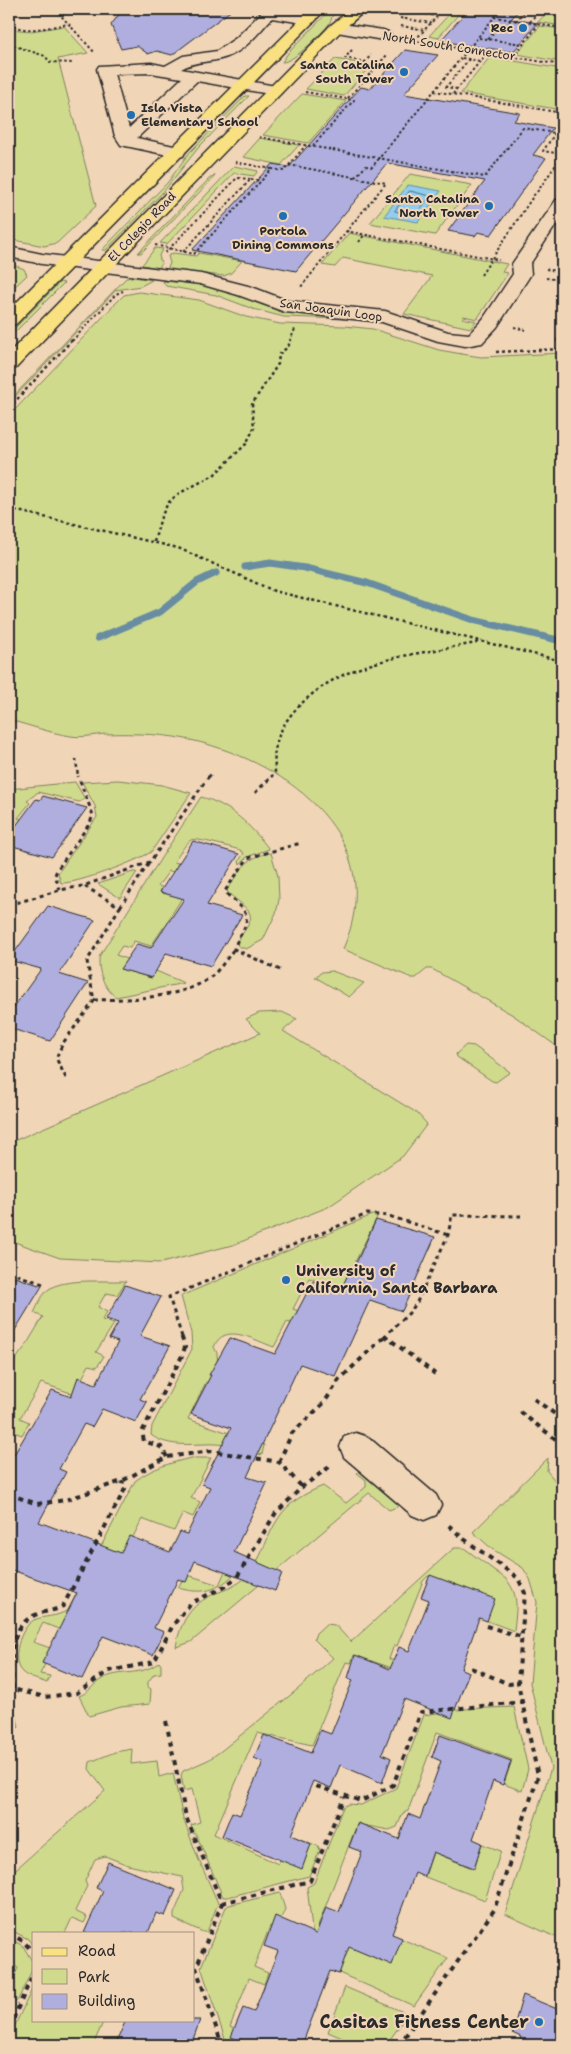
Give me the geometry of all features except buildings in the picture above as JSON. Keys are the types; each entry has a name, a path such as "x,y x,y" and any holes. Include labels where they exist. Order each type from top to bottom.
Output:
{"main road":[{"name":"El Colegio Road","path":"336,28 342,9"},
{"name":"El Colegio Road","path":"9,364 336,28 360,9"},
{"name":"El Colegio Road","path":"9,320 314,14"}],"street":[{"path":"169,71 182,61 215,56 228,51 269,13 278,11 314,14"},
{"name":"North South Connector","path":"336,28 383,36"},
{"path":"112,96 141,68"},
{"path":"177,152 127,141 123,136 105,69 141,68 169,71 275,90"},
{"path":"123,136 131,135 194,76"},
{"name":"San Joaquin Loop","path":"9,252 66,262 209,280 285,306 385,317 445,337 469,340 474,339 490,323 522,274 521,264 562,204"},
{"path":"348,1453 424,1505"}],"path":[{"path":"55,9 104,62 105,69"},
{"path":"415,41 444,9"},
{"path":"479,38 476,37 501,9"},
{"path":"516,21 526,9"},
{"path":"529,22 540,9"},
{"path":"406,11 437,16"},
{"path":"494,17 562,28"},
{"path":"400,18 431,23"},
{"path":"489,38 500,25 506,26 511,20"},
{"path":"9,24 11,27 20,29 68,24"},
{"path":"513,57 539,24"},
{"path":"403,26 425,30"},
{"path":"483,30 494,31"},
{"name":"North South Connector","path":"383,36 562,65"},
{"path":"347,99 401,38"},
{"path":"479,38 509,41"},
{"path":"355,177 366,166 372,167 479,38"},
{"path":"489,38 523,44"},
{"path":"9,44 40,54 50,62 73,63"},
{"path":"452,94 487,52"},
{"path":"461,58 480,61"},
{"path":"446,87 469,60"},
{"path":"438,86 457,89"},
{"path":"299,91 354,100 313,146"},
{"path":"434,91 562,113"},
{"path":"481,275 562,155 543,150 561,125"},
{"path":"256,136 485,177 523,128 555,133"},
{"path":"232,161 284,171 306,145"},
{"path":"289,165 386,183 296,293"},
{"path":"153,245 194,254 272,169"},
{"path":"170,249 238,177 261,181"},
{"path":"183,252 251,179"},
{"path":"536,192 543,193"},
{"path":"215,201 227,204"},
{"path":"194,224 206,227"},
{"path":"346,231 501,260"},
{"path":"359,242 365,234"},
{"path":"9,408 116,294 127,290"},
{"path":"154,542 164,508 184,491 209,480 221,470 239,452 252,433 254,423 252,404 278,364 278,354 288,347 297,324"},
{"path":"493,352 562,349 557,339 562,332"},
{"path":"9,509 190,552 252,583 274,591 562,661"},
{"path":"255,793 275,773 275,750 281,731 309,696 338,677 363,666 476,644 478,640"},
{"path":"60,890 55,875 56,870 90,823 93,815 79,782 76,759"},
{"path":"66,1078 56,1058 63,1043 94,1000 87,961 120,907 212,772"},
{"path":"94,1000 142,998 195,986 211,977 234,949 235,942 248,924 246,910 225,892 240,866 254,855 302,843"},
{"path":"9,905 60,890 83,886 150,862"},
{"path":"83,886 120,907"},
{"path":"234,949 280,970"},
{"path":"166,1457 161,1446 144,1441 142,1432 185,1347 169,1297 367,1214 389,1216 448,1235"},
{"path":"280,1462 292,1433 324,1403 339,1380 384,1335 411,1312 448,1235 452,1215 521,1216"},
{"path":"9,1272 46,1285"},
{"path":"384,1335 435,1374"},
{"path":"534,1399 562,1419"},
{"path":"520,1412 562,1444"},
{"path":"9,1494 37,1504 66,1500 122,1481 166,1457 210,1451 280,1462 302,1487"},
{"path":"13,1688 45,1697 77,1693 109,1671 154,1662 173,1625 191,1603 238,1577 275,1514 302,1487 348,1453"},
{"path":"9,1694 13,1688 12,1654 18,1632 33,1616 57,1610 63,1606 125,1489 122,1481"},
{"path":"400,2045 494,1910 538,1776 518,1683 526,1601 523,1586 512,1572 464,1540"},
{"path":"486,1626 522,1637"},
{"path":"9,1628 18,1632"},
{"path":"471,1668 509,1684 518,1683"},
{"path":"316,1786 344,1797 361,1801 394,1784 421,1712 523,1702"},
{"path":"166,1721 186,1817 222,1902 196,1968 222,2045"},
{"path":"222,1902 310,1881 344,1797"},
{"path":"9,1933 22,1939 32,1950"},
{"path":"9,2028 32,1976"}],"green space":[{"path":"331,9 336,9 329,24 320,34 300,53 282,62 288,53"},
{"path":"454,9 463,9 438,38 429,36"},
{"path":"550,9 562,9 562,26 538,22"},
{"path":"64,26 88,53 58,59 96,206 57,243 44,246 9,239 9,29 31,31"},
{"path":"540,26 562,29 562,62 517,54"},
{"path":"490,57 562,69 562,110 461,93"},
{"path":"335,59 371,65 344,96 306,89"},
{"path":"302,94 346,101 308,143 263,135"},
{"path":"245,96 249,96 199,147 163,192 106,250 102,250 168,182 188,154"},
{"path":"260,138 299,145 281,165 243,157"},
{"path":"234,166 258,171 254,176 234,173 167,244 160,243"},
{"path":"410,174 472,185 435,235 370,223"},
{"path":"216,175 141,253 138,253 209,179"},
{"path":"349,233 507,264 502,272 508,273 477,319 464,316 462,318 476,321 471,328 404,314 432,276 343,258 335,267 322,265"},
{"path":"155,248 163,249 159,255 161,264 159,268 142,265"},
{"path":"173,253 196,256 199,253 242,261 231,273 224,276 167,270 170,263 168,256"},
{"path":"9,263 24,269 27,275 9,292"},
{"path":"134,277 152,280 141,286 116,290 9,403 126,278"},
{"path":"164,281 198,284 282,311 345,319 284,317 253,309 216,295 166,286"},
{"path":"60,282 64,283 9,338 9,334"},
{"path":"139,292 199,300 246,317 280,324 373,329 439,350 481,357 562,353 562,1050 513,1015 432,969 427,969 416,978 412,978 343,949 354,910 353,874 342,841 323,813 296,788 265,768 231,752 195,741 162,735 105,734 75,737 9,720 9,416 124,295"},
{"path":"118,780 162,785 191,793 151,852 107,871 80,880 61,883 58,873 97,817 95,806 82,782"},
{"path":"75,782 85,799 79,802 38,792 27,801 30,803 18,818 26,821 20,829 12,827 9,831 9,789"},
{"path":"201,797 212,800 231,810 255,832 269,849 247,857 240,864 239,861 244,853 240,850 194,839 188,842 174,862 178,863 174,872 169,871 158,886 162,887 160,892 182,898 168,920 177,923 173,930 163,928 151,946 134,941 130,948 122,946 116,955 127,959 121,969 151,978 156,971 184,983 116,997 108,989 102,978 99,966 100,955"},
{"path":"271,853 278,876 279,900 276,913 263,940 246,949 238,946 237,941 248,925 250,915 248,910 227,890 244,865 255,857"},
{"path":"137,872 120,898 98,884"},
{"path":"332,971 364,983 349,997 315,977 322,972"},
{"path":"282,1012 297,1019 283,1031 417,1113 427,1124 403,1156 328,1207 233,1245 161,1263 60,1258 9,1240 9,1143 260,1033 246,1019 259,1013"},
{"path":"466,1045 474,1046 510,1072 496,1082 492,1081 457,1057 456,1054"},
{"path":"372,1215 378,1215 345,1283 347,1291 309,1278 293,1309 305,1313 299,1326 287,1322 274,1347 233,1334 225,1335 219,1339 214,1347 217,1353 219,1386 206,1382 188,1419 264,1445 262,1455 240,1448 217,1444 174,1444 151,1435 152,1426 192,1349 191,1333 181,1296"},
{"path":"126,1281 117,1295 106,1293 98,1307 107,1312 102,1320 114,1324 96,1352 104,1356 97,1367 89,1365 74,1394 41,1383 20,1418 29,1422 22,1435 11,1431 9,1435 9,1368 25,1347 43,1317 34,1313 42,1297 49,1289 61,1284"},
{"path":"191,1458 211,1458 191,1498 200,1502 193,1517 183,1513 174,1531 142,1519 86,1631 61,1630 43,1623 33,1642 53,1649 40,1674 50,1676 47,1683 22,1672 18,1667 17,1653 18,1644 25,1630 34,1620 68,1610 135,1481 162,1466"},
{"path":"548,1458 547,1471 557,1483 562,1484 562,1940 505,1914 551,1768 530,1683 537,1602 530,1579 523,1568 492,1549 473,1532"},
{"path":"360,1470 399,1503 397,1507 389,1510 369,1493 191,1642 176,1647 184,1622 199,1603 214,1594 236,1585 247,1576 282,1513 292,1503 323,1486 346,1503 366,1487 366,1480 357,1473"},
{"path":"454,1548 464,1548 506,1579 513,1591 516,1603 514,1631 485,1620 493,1599 428,1576 423,1581 397,1646 394,1645 389,1659 395,1661 392,1668 354,1655 351,1663 346,1662 312,1745 257,1733 214,1834 278,1864 290,1835 318,1846 320,1850 309,1876 223,1897 191,1825 200,1822 192,1789 184,1791 181,1775 183,1771 208,1760 221,1751 333,1658 314,1639 316,1633 326,1624 335,1625 351,1642"},
{"path":"229,1562 241,1567 227,1581 213,1589 197,1591 178,1588 185,1574 219,1585"},
{"path":"159,1662 161,1673 154,1674 148,1682 148,1687 151,1689 150,1704 121,1707 89,1716 79,1696 109,1676 145,1670"},
{"path":"12,1699 19,1727 9,1736 9,1702"},
{"path":"514,1707 528,1769 522,1791 504,1784 512,1760 437,1732 408,1811 403,1813 397,1827 389,1830 357,1824 318,1926 323,1928 313,1937 307,1887 314,1883 343,1807 349,1804 361,1805 396,1788 424,1715 463,1709"},
{"path":"132,1749 131,1764 157,1761 159,1777 173,1773 183,1818 218,1903 207,1932 174,1919 174,1914 184,1890 182,1877 128,1865 105,1856 95,1859 85,1881 87,1886 75,1911 87,1917 84,1923 72,1918 65,1932 32,1932 32,1944 28,1939 9,1929 9,1875 105,1791 89,1769 90,1762 115,1752"},
{"path":"482,1844 501,1851 485,1900 425,1877 433,1852 474,1869"},
{"path":"280,1893 285,1909 277,1928 270,1926 254,1967 268,1973 264,1984 249,1978 230,2027 272,2045 227,2045 201,1967 226,1907"},
{"path":"9,1938 23,1946 32,1961 31,1972 18,2000 15,2002 9,2000 9,1987 18,1968 9,1963"},
{"path":"399,1938 448,1958 414,2006 339,1973 349,1946"},
{"path":"345,1987 408,2014 386,2045 359,2045 328,2032"},
{"path":"32,1989 32,2022 103,2022 93,2045 9,2045 9,2038"}],"water":[{"path":"408,185 441,191 418,222 384,216"}],"waterway":[{"path":"245,567 270,563 305,568 367,583 473,620 562,641"},
{"path":"98,638 160,612 197,582 216,573"}],"place":[{"name":"Rec","path":"523,28"},
{"name":"Santa Catalina South Tower","path":"404,72"},
{"name":"Isla Vista Elementary School","path":"131,115"},
{"name":"Santa Catalina North Tower","path":"489,206"},
{"name":"Portola Dining Commons","path":"283,216"},
{"name":"University of California, Santa Barbara","path":"286,1280"},
{"name":"Casitas Fitness Center","path":"539,2022"}]}
